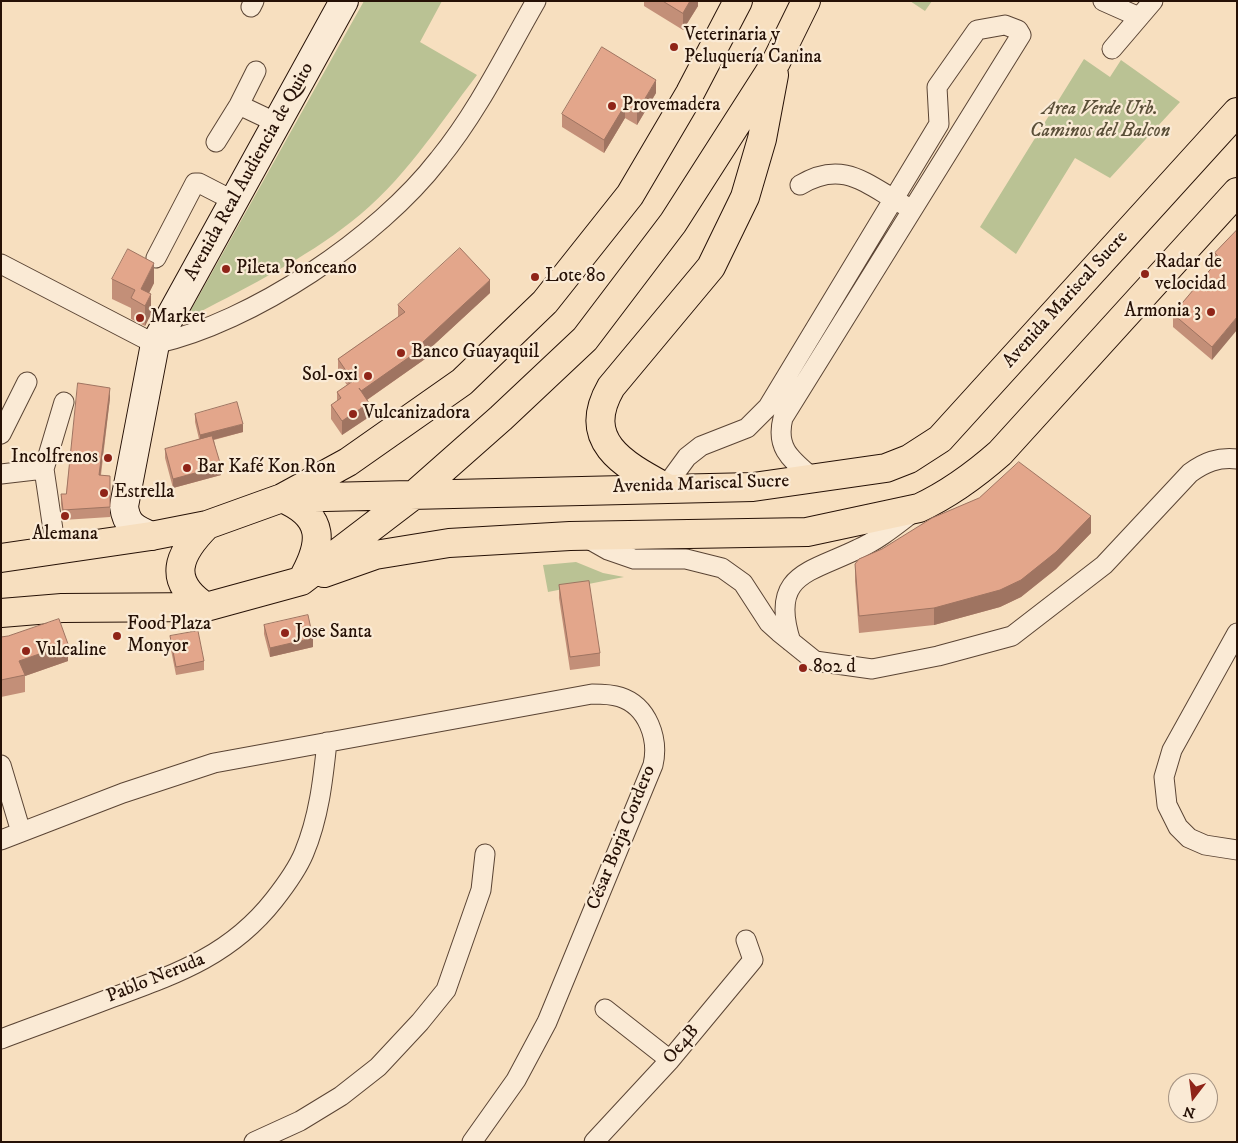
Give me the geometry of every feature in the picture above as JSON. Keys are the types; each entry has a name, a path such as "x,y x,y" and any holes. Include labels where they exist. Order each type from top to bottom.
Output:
{"main road":[{"name":"Avenida Real Audiencia de Quito","path":"151,536 128,523 124,506 155,344 344,1"},
{"path":"1,558 151,536 207,525 282,498 348,462 462,382 546,302 630,195 690,93 738,1"},
{"path":"301,581 415,494 501,418 584,339 672,223 776,62 806,1"},
{"path":"665,487 633,470 608,448 601,430 605,398 611,386 711,267 745,197 762,139 776,62"},
{"name":"Avenida Mariscal Sucre","path":"282,498 665,487 752,487 886,468 908,459 940,439 1237,112"},
{"path":"1,613 62,608 206,607 301,581 375,555 440,545 582,536 807,532 919,508 974,476 1000,454 1237,192"},
{"path":"282,498 298,505 309,515 318,533 311,564 301,581"},
{"path":"206,607 186,591 180,569 183,556 192,541 207,525"}],"street":[{"path":"1,264 155,344 205,330 278,292 338,253 389,214 418,186 466,123 536,1"},
{"path":"1103,1 1139,17"},
{"path":"1112,49 1153,1"},
{"path":"665,487 687,457 701,446 742,431 762,415 939,124 938,87 977,30 1005,25 1018,30 1021,35 783,418 780,436 787,454 814,479"},
{"path":"216,142 239,105 256,72"},
{"path":"239,105 277,123"},
{"path":"939,124 958,136"},
{"path":"800,185 824,173 835,172 864,181 912,209"},
{"path":"156,258 195,183 234,201"},
{"path":"851,270 867,282"},
{"path":"798,357 814,368"},
{"path":"1,434 27,382"},
{"path":"56,550 44,469 64,402"},
{"path":"582,536 608,550 634,559 686,559 722,568 743,583 770,622 815,661 872,669 938,656 1012,636 1104,565 1190,473 1204,463 1224,458 1237,459"},
{"path":"1,474 44,469"},
{"path":"791,642 785,624 784,610 785,600 795,581 815,567 869,544 919,508"},
{"path":"1237,633 1172,750 1164,776 1166,805 1178,827 1189,838 1205,846 1237,850"},
{"name":"César Borja Cordero","path":"1,840 123,793 214,763 592,694 609,694 631,702 640,709 654,733 656,743 653,765 547,1022 516,1080 472,1142"},
{"name":"Pablo Neruda","path":"1,1039 178,973 211,957 239,938 264,913 287,883 304,854 315,821 322,789 327,742"},
{"path":"1,765 21,832"},
{"path":"254,1142 300,1121 341,1096 378,1067 441,997 446,990 481,890 485,854"},
{"name":"Oe4B","path":"594,1142 670,1060 753,960 746,940"},
{"path":"605,1009 670,1060"}],"green space":[{"path":"364,1 442,1 420,42 477,75 403,172 369,207 351,222 296,260 198,313 193,313 191,310"},
{"path":"910,1 932,1 925,11"},
{"name":"Area Verde Urb. Caminos del Balcon","path":"1084,59 1110,77 1121,60 1180,102 1110,178 1075,158 1016,254 980,227"},
{"path":"576,562 603,573 624,577 548,592 543,565"}],"building":[{"path":"663,1 690,1 683,13"},
{"name":"Provemadera","path":"602,47 656,80 637,112 625,105 604,140 562,114"},
{"name":"Armonia 3","path":"1237,230 1237,317 1212,347 1173,314 1220,258 1215,253"},
{"path":"460,248 490,280 423,342 425,346 361,391 369,403 342,421 331,405 341,398 337,392 353,381 338,359 405,312 398,305"},
{"path":"128,249 154,263 141,289 151,294 145,306 131,298 135,290 112,279"},
{"path":"78,383 110,388 99,475 110,476 110,507 63,510 61,494 66,494"},
{"path":"237,402 243,424 200,435 195,414"},
{"path":"212,436 221,466 173,479 165,449"},
{"path":"1019,462 1091,516 1056,552 1021,580 1000,590 934,608 859,616 855,564 859,559 882,549 932,518 979,498"},
{"path":"589,581 600,653 570,657 559,585"},
{"path":"308,615 313,638 270,648 264,625"},
{"path":"59,619 68,644 19,661 25,675 1,680 1,637"},
{"path":"198,631 204,661 176,667 170,636"}],"place":[{"name":"Veterinaria y Peluquería Canina","path":"674,47"},
{"name":"Provemadera","path":"612,106"},
{"name":"Pileta Ponceano","path":"226,269"},
{"name":"Radar de velocidad","path":"1145,274"},
{"name":"Lote 80","path":"535,277"},
{"name":"Armonia 3","path":"1211,312"},
{"name":"Market","path":"140,318"},
{"name":"Banco Guayaquil","path":"401,353"},
{"name":"Sol-oxi","path":"368,376"},
{"name":"Vulcanizadora","path":"353,414"},
{"name":"Incolfrenos","path":"108,458"},
{"name":"Bar Kafé Kon Ron","path":"187,468"},
{"name":"Estrella","path":"104,493"},
{"name":"Alemana","path":"65,516"},
{"name":"Jose Santa","path":"285,633"},
{"name":"Food Plaza Monyor","path":"117,636"},
{"name":"Vulcaline","path":"26,651"},
{"name":"802 d","path":"803,668"}]}
